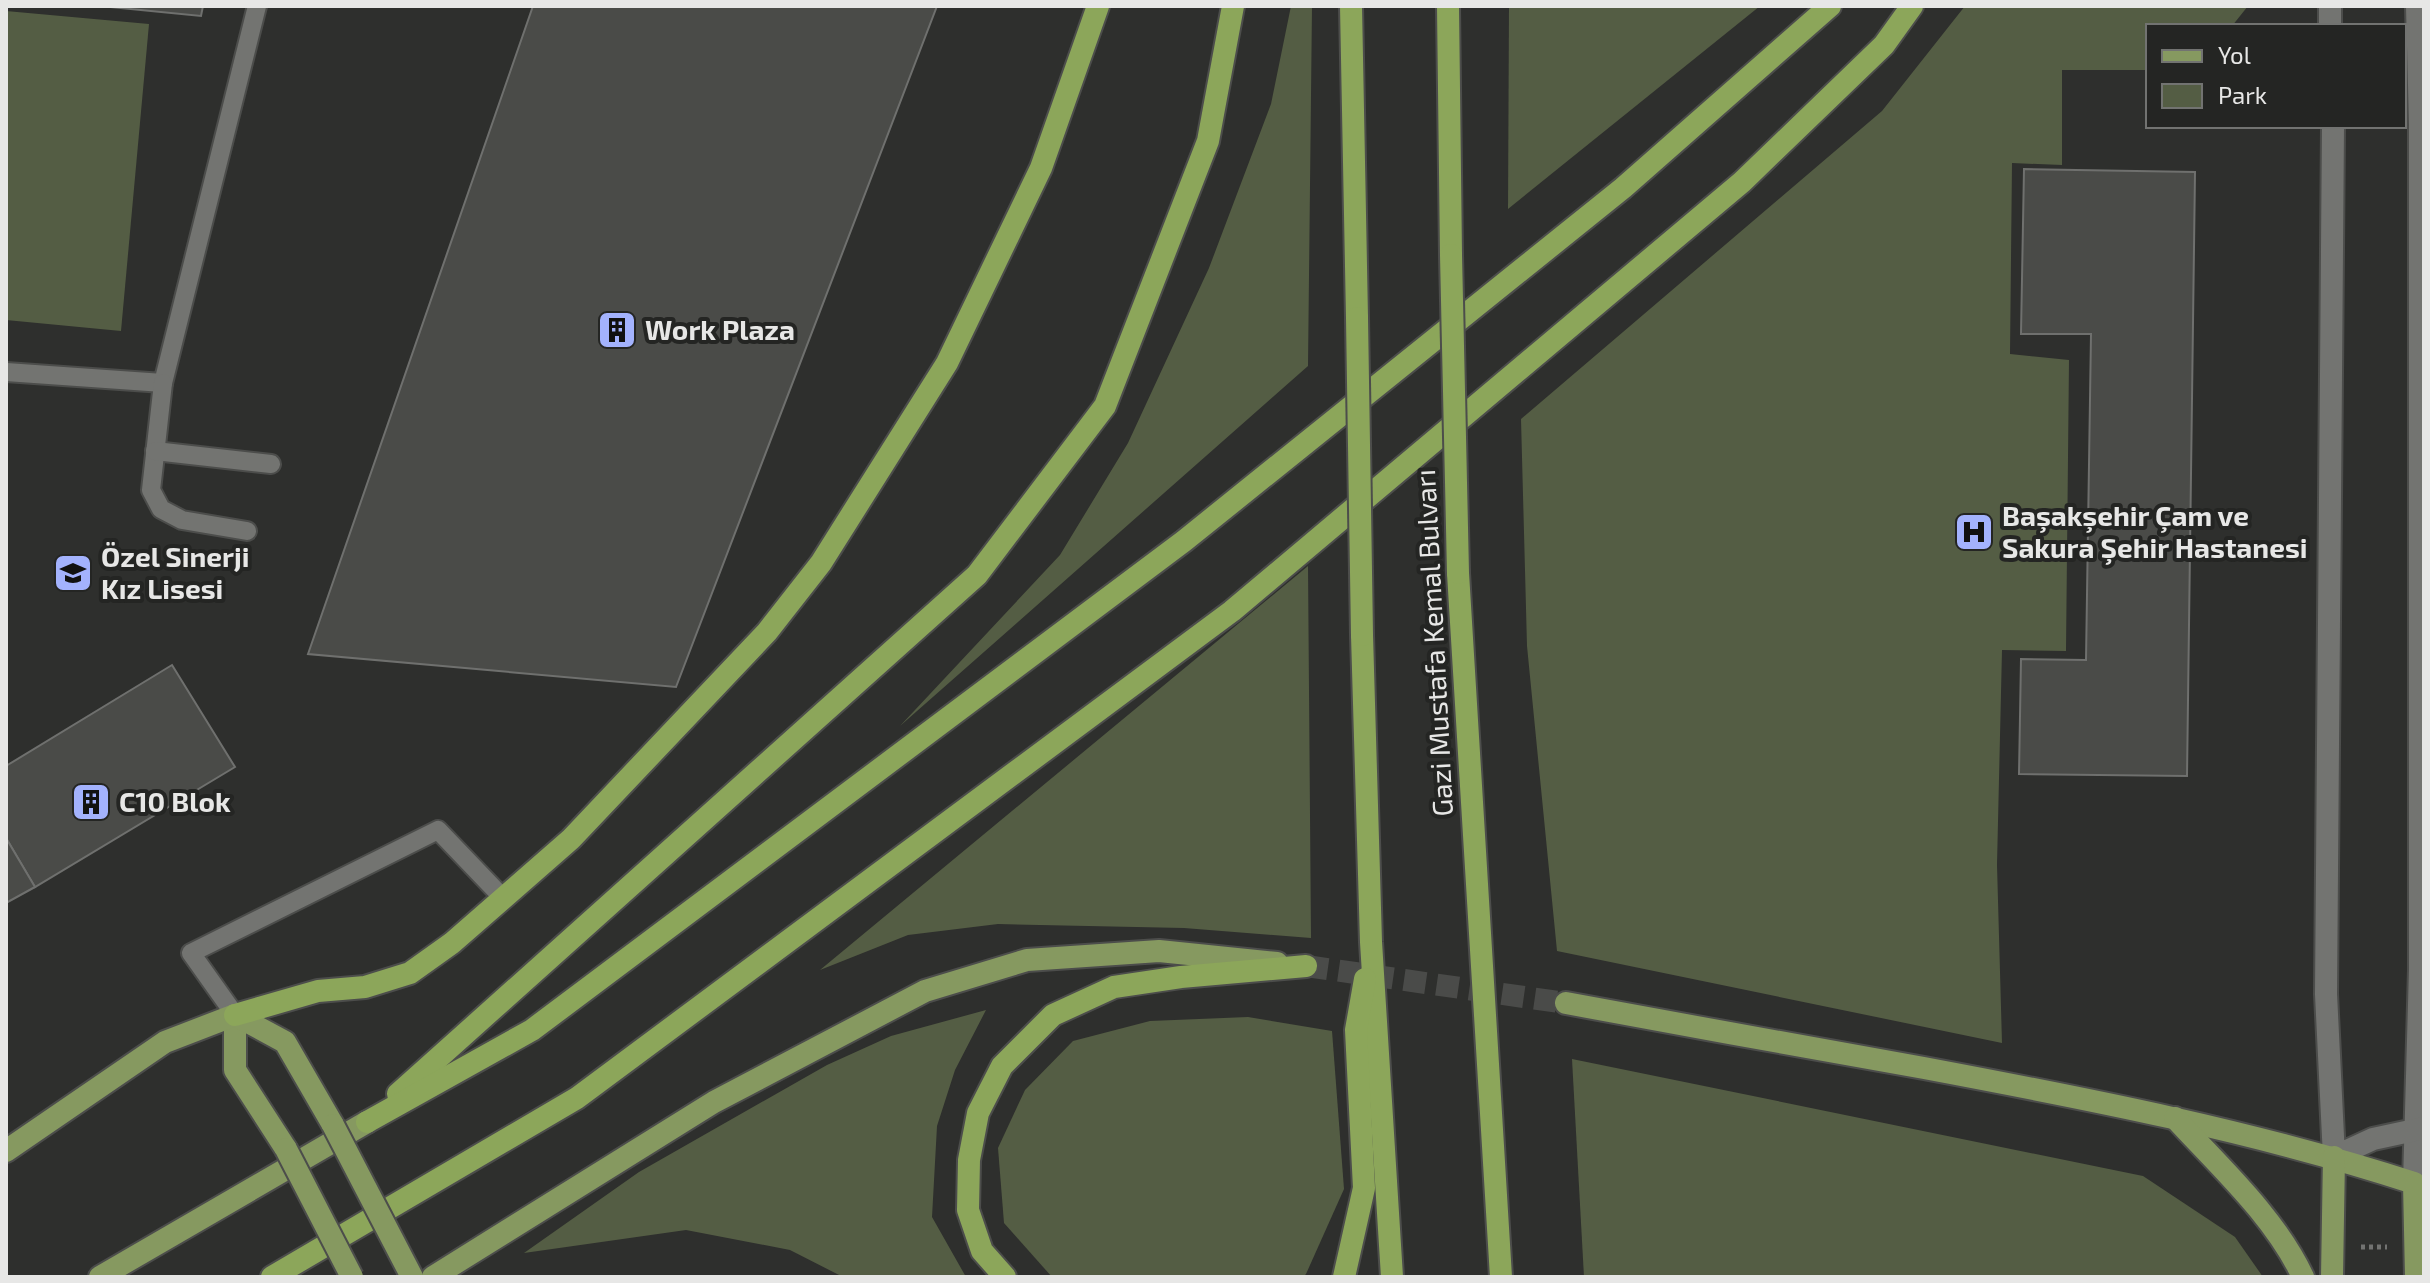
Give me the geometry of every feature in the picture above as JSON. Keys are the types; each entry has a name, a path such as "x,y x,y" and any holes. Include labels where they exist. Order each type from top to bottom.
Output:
{"highway":[{"path":"235,1015 318,991 365,987 410,973 452,943 571,839 767,632 821,563 947,363 1041,168 1098,6"},
{"path":"367,1122 977,575 1105,406 1208,141 1233,6"},
{"path":"1351,6 1362,635 1371,942 1392,1277"},
{"name":"Gazi Mustafa Kemal Bulvarı","path":"1448,6 1458,573 1501,1277"},
{"path":"367,1122 532,1030 1184,541 1623,188 1830,6"},
{"path":"272,1277 577,1098 1232,611 1742,182 1884,45 1912,6"},
{"path":"1344,1277 1364,1188 1356,1030 1371,942"},
{"path":"1005,1277 982,1251 968,1210 969,1160 978,1113 1002,1066 1053,1015 1114,987 1181,977 1306,966"}],"main road":[{"path":"433,1277 714,1102 925,991 1027,960 1159,951 1306,966"},
{"path":"1566,1003 2038,1089 2175,1118 2334,1157 2419,1183 2416,1277"},
{"path":"235,1015 235,1070 286,1149 352,1277"},
{"path":"6,1151 165,1042 235,1015 285,1042 333,1125 412,1277"},
{"path":"2175,1118 2292,1254 2303,1277"},
{"path":"100,1277 367,1122"},
{"path":"2332,1277 2334,1157"}],"street":[{"path":"2417,6 2422,973 2419,1183"},
{"path":"2333,128 2326,994 2334,1157 2373,1139 2419,1128"}],"lane":[{"path":"247,531 182,520 161,509 151,490 163,383 257,6"},
{"path":"6,372 163,383"},
{"path":"155,451 271,464"},
{"path":"235,1015 191,953 438,830 503,898"}],"green space":[{"path":"1291,6 1312,6 1308,366 900,726 1060,555 1128,443 1209,268 1271,104"},
{"path":"1509,6 1760,6 1508,209"},
{"path":"1965,6 2248,6 2234,24 2146,24 2146,70 2062,70 2062,165 2012,163 2010,354 2069,360 2066,651 2002,650 1997,865 2002,1043 1557,951 1527,646 1521,419 1882,111"},
{"path":"6,11 149,24 121,331 6,320"},
{"path":"1308,566 1311,938 1184,928 998,924 908,935 820,970"},
{"path":"986,1010 955,1070 937,1126 932,1217 966,1277 843,1277 790,1250 686,1230 524,1253 639,1172 827,1065 891,1036"},
{"path":"1248,1017 1332,1031 1344,1189 1306,1274 1303,1277 1052,1277 1004,1223 998,1148 1025,1090 1073,1041 1150,1021"},
{"path":"1572,1059 2143,1176 2235,1237 2263,1277 1584,1277"}],"building":[{"path":"100,6 203,6 201,16"},
{"name":"Work Plaza","path":"533,6 937,6 676,687 308,654"},
{"path":"2024,169 2195,172 2187,776 2019,774 2021,659 2086,660 2091,334 2021,334"},
{"name":"C10 Blok","path":"172,665 235,767 35,887 6,838 6,766"},
{"path":"6,838 35,887 6,903"}],"tunnel":[{"path":"1306,966 1566,1003"}],"place":[{"name":"Work Plaza","path":"617,330"},
{"name":"Başakşehir Çam ve Sakura Şehir Hastanesi","path":"1974,532"},
{"name":"Özel Sinerji Kız Lisesi","path":"73,573"},
{"name":"C10 Blok","path":"91,802"}]}
